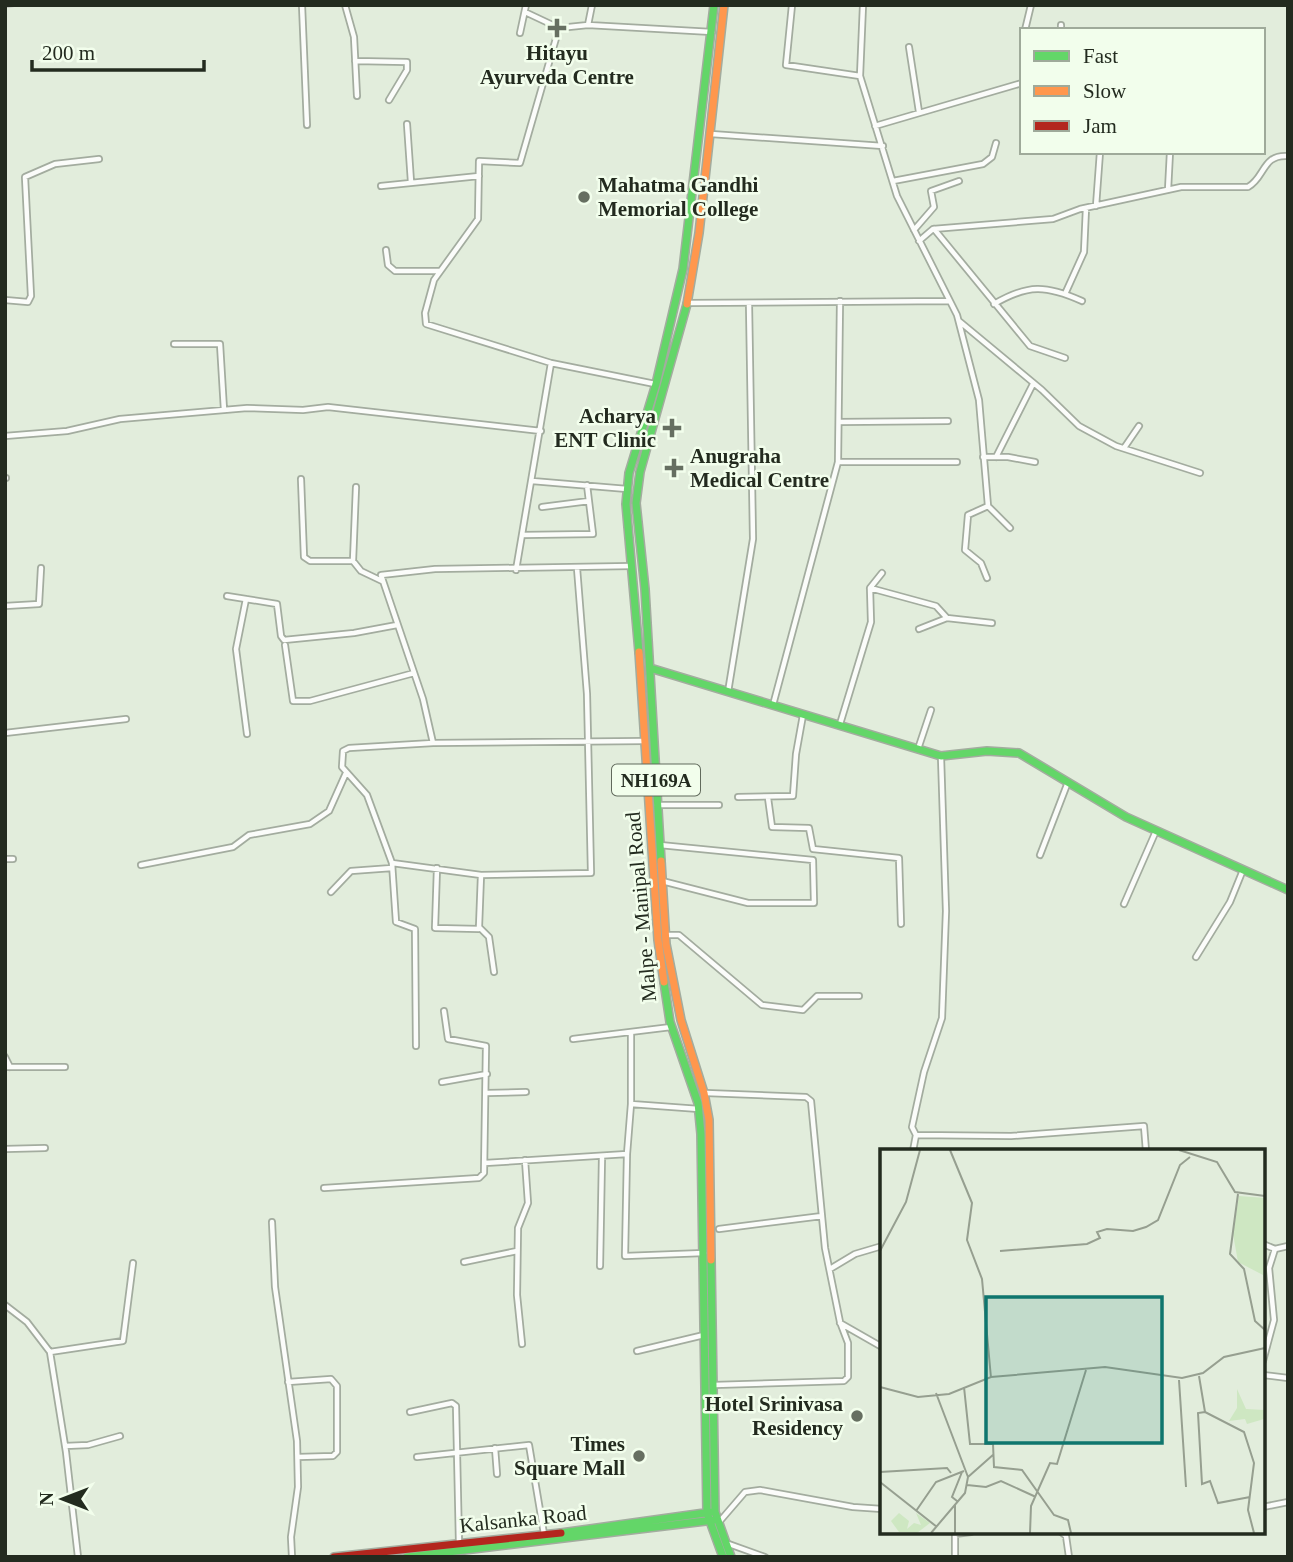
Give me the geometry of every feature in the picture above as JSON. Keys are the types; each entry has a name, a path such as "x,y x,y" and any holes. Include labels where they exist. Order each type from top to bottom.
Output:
{"main road":[{"name":"Malpe - Manipal Road","path":"714,5 713,32 680,289 633,460 627,489 627,523 635,590 658,940 672,1027 703,1108 713,1385 714,1517 731,1557"},
{"name":"Malpe - Manipal Road","path":"723,1557 714,1517 705,1335 704,1093 685,1039 666,936 645,589 636,522 638,487 688,303 707,165 724,5"},
{"path":"635,590 645,589"},
{"path":"650,668 941,756 962,756 987,751 1019,753 1126,817 1288,890"},
{"path":"407,1557 714,1517"},
{"name":"Kalsanka Road","path":"334,1557 458,1550 544,1534 714,1517"}],"street":[{"path":"302,5 307,125"},
{"path":"345,5 354,37 357,96"},
{"path":"520,33 526,5"},
{"path":"588,25 592,5"},
{"path":"792,5 786,65 860,76"},
{"path":"863,5 860,76 874,126 914,230 958,320 979,400 988,506 1010,528"},
{"path":"1026,28 1031,5"},
{"path":"525,12 559,28 588,25 713,32"},
{"path":"559,28 520,163 479,161 478,219 440,271 428,302 426,324 551,363 656,384"},
{"path":"909,47 919,112"},
{"path":"355,61 407,62 407,70 389,100"},
{"path":"874,126 1020,84"},
{"path":"407,124 411,183"},
{"path":"710,134 883,146"},
{"path":"893,181 983,164 992,158 996,143"},
{"path":"1096,206 1100,154"},
{"path":"1168,190 1170,154"},
{"path":"919,241 933,229 1053,219 1086,208 1168,190 1248,187 1253,184 1267,161 1279,155 1288,156"},
{"path":"5,300 28,302 31,296 25,177 55,164 99,159"},
{"path":"697,164 707,165"},
{"path":"380,186 479,176"},
{"path":"914,230 934,207 931,191 959,181"},
{"path":"1065,293 1084,252 1086,208"},
{"path":"933,229 1030,346 1065,358"},
{"path":"386,250 391,269 440,271"},
{"path":"994,304 1038,287 1065,293 1082,301"},
{"path":"773,705 838,462 839,301"},
{"path":"688,303 949,301"},
{"path":"728,692 753,539 749,304"},
{"path":"958,320 1079,426 1124,448 1200,473"},
{"path":"174,344 220,344 224,410"},
{"path":"516,570 551,363"},
{"path":"996,457 1033,384"},
{"path":"5,436 67,431 120,419 224,410 303,410 328,407 541,431"},
{"path":"839,422 948,421"},
{"path":"1124,448 1139,426"},
{"path":"983,457 1035,462"},
{"path":"838,462 957,462"},
{"path":"302,479 304,557 310,561 353,561"},
{"path":"532,481 627,489"},
{"path":"522,536 593,534 587,485"},
{"path":"356,487 353,561 361,571 383,582"},
{"path":"542,507 589,501"},
{"path":"987,578 981,563 965,550 968,515 988,506"},
{"path":"433,743 414,673 380,575 435,569 516,570 633,566"},
{"path":"5,606 39,604 41,568"},
{"path":"331,892 351,871 392,865 481,875 590,873 589,744 577,568"},
{"path":"840,724 871,622 870,588 882,573"},
{"path":"870,588 936,606 947,618"},
{"path":"226,596 279,606 281,636 284,640 354,634 397,625"},
{"path":"246,599 236,649 247,734"},
{"path":"919,629 947,618 992,623"},
{"path":"285,645 293,701 310,701 414,673"},
{"path":"918,750 931,710"},
{"path":"738,797 793,796 796,754 803,714"},
{"path":"5,733 126,719"},
{"path":"416,1046 415,929 396,922 392,865 367,795 341,764 346,749 433,743 589,744 646,741"},
{"path":"913,1149 916,1135 912,1127 920,1089 942,1018 946,911 941,756"},
{"path":"141,865 233,847 249,835 310,824 329,811 346,773"},
{"path":"1040,856 1068,782"},
{"path":"661,881 748,903 814,903 810,829 772,827 768,798"},
{"path":"657,805 719,805"},
{"path":"1124,904 1156,831"},
{"path":"660,845 813,860"},
{"path":"813,849 900,858 901,924"},
{"path":"5,859 13,859"},
{"path":"437,868 435,928 479,929 489,937 494,972"},
{"path":"1196,957 1230,902 1244,870"},
{"path":"479,929 481,875"},
{"path":"666,936 679,936 766,1007 803,1010 817,996 859,996"},
{"path":"324,1188 479,1178 484,1174 486,1044 448,1039 444,1011"},
{"path":"573,1039 672,1027"},
{"path":"631,1033 625,1256 704,1253"},
{"path":"5,1057 8,1067 65,1067"},
{"path":"442,1082 487,1074"},
{"path":"487,1093 526,1092"},
{"path":"704,1093 809,1098 830,1269 839,1322 848,1343 846,1380 713,1385"},
{"path":"631,1104 703,1108"},
{"path":"916,1135 1011,1136 1144,1126 1146,1149"},
{"path":"5,1149 46,1148"},
{"path":"485,1164 627,1154"},
{"path":"600,1266 602,1157"},
{"path":"522,1344 517,1295 518,1228 528,1203 526,1160"},
{"path":"719,1229 822,1216"},
{"path":"272,1222 275,1287 298,1457 292,1557"},
{"path":"1265,1245 1275,1249 1288,1246"},
{"path":"830,1269 855,1254 880,1247"},
{"path":"1265,1354 1275,1320 1269,1268 1275,1249"},
{"path":"464,1262 518,1251"},
{"path":"50,1352 123,1341 133,1263"},
{"path":"5,1305 27,1322 50,1352 65,1446 78,1557"},
{"path":"839,1322 880,1346"},
{"path":"637,1352 705,1335"},
{"path":"1265,1375 1288,1378"},
{"path":"288,1381 331,1380 337,1386 337,1452 334,1456 298,1457"},
{"path":"410,1412 454,1404 458,1550"},
{"path":"65,1446 88,1445 120,1436"},
{"path":"417,1457 529,1445 544,1534"},
{"path":"495,1448 497,1474"},
{"path":"714,1517 745,1492 760,1490 853,1507 880,1509"},
{"path":"1265,1507 1288,1502"},
{"path":"955,1534 955,1557"},
{"path":"1064,1534 1069,1557"},
{"path":"726,1543 765,1557"}],"railway":[{"path":"5,7 23,5"}],"traffic: fast":[{"path":"639,652 626,504 629,473 656,384 683,269 714,5"},
{"path":"661,861 645,589 636,503 640,472 687,304"},
{"path":"650,668 941,756 987,751 1019,753 1126,817 1288,890"},
{"path":"664,982 670,1022 698,1103 701,1134 707,1513 723,1557"},
{"path":"711,1260 715,1512 731,1557"},
{"path":"561,1533 712,1512"},
{"path":"407,1557 714,1520"}],"traffic: slow":[{"path":"687,304 699,233 724,5"},
{"path":"639,652 658,940 664,982"},
{"path":"661,861 666,944 681,1020 704,1093 709,1120 711,1260"}],"traffic: jam":[{"path":"334,1557 561,1533"}],"place":[{"name":"Hitayu Ayurveda Centre","path":"557,28"},
{"name":"Mahatma Gandhi Memorial College","path":"584,197"},
{"name":"Acharya ENT Clinic","path":"672,428"},
{"name":"Anugraha Medical Centre","path":"674,468"},
{"name":"Hotel Srinivasa Residency","path":"857,1416"},
{"name":"Times Square Mall","path":"639,1456"}]}
